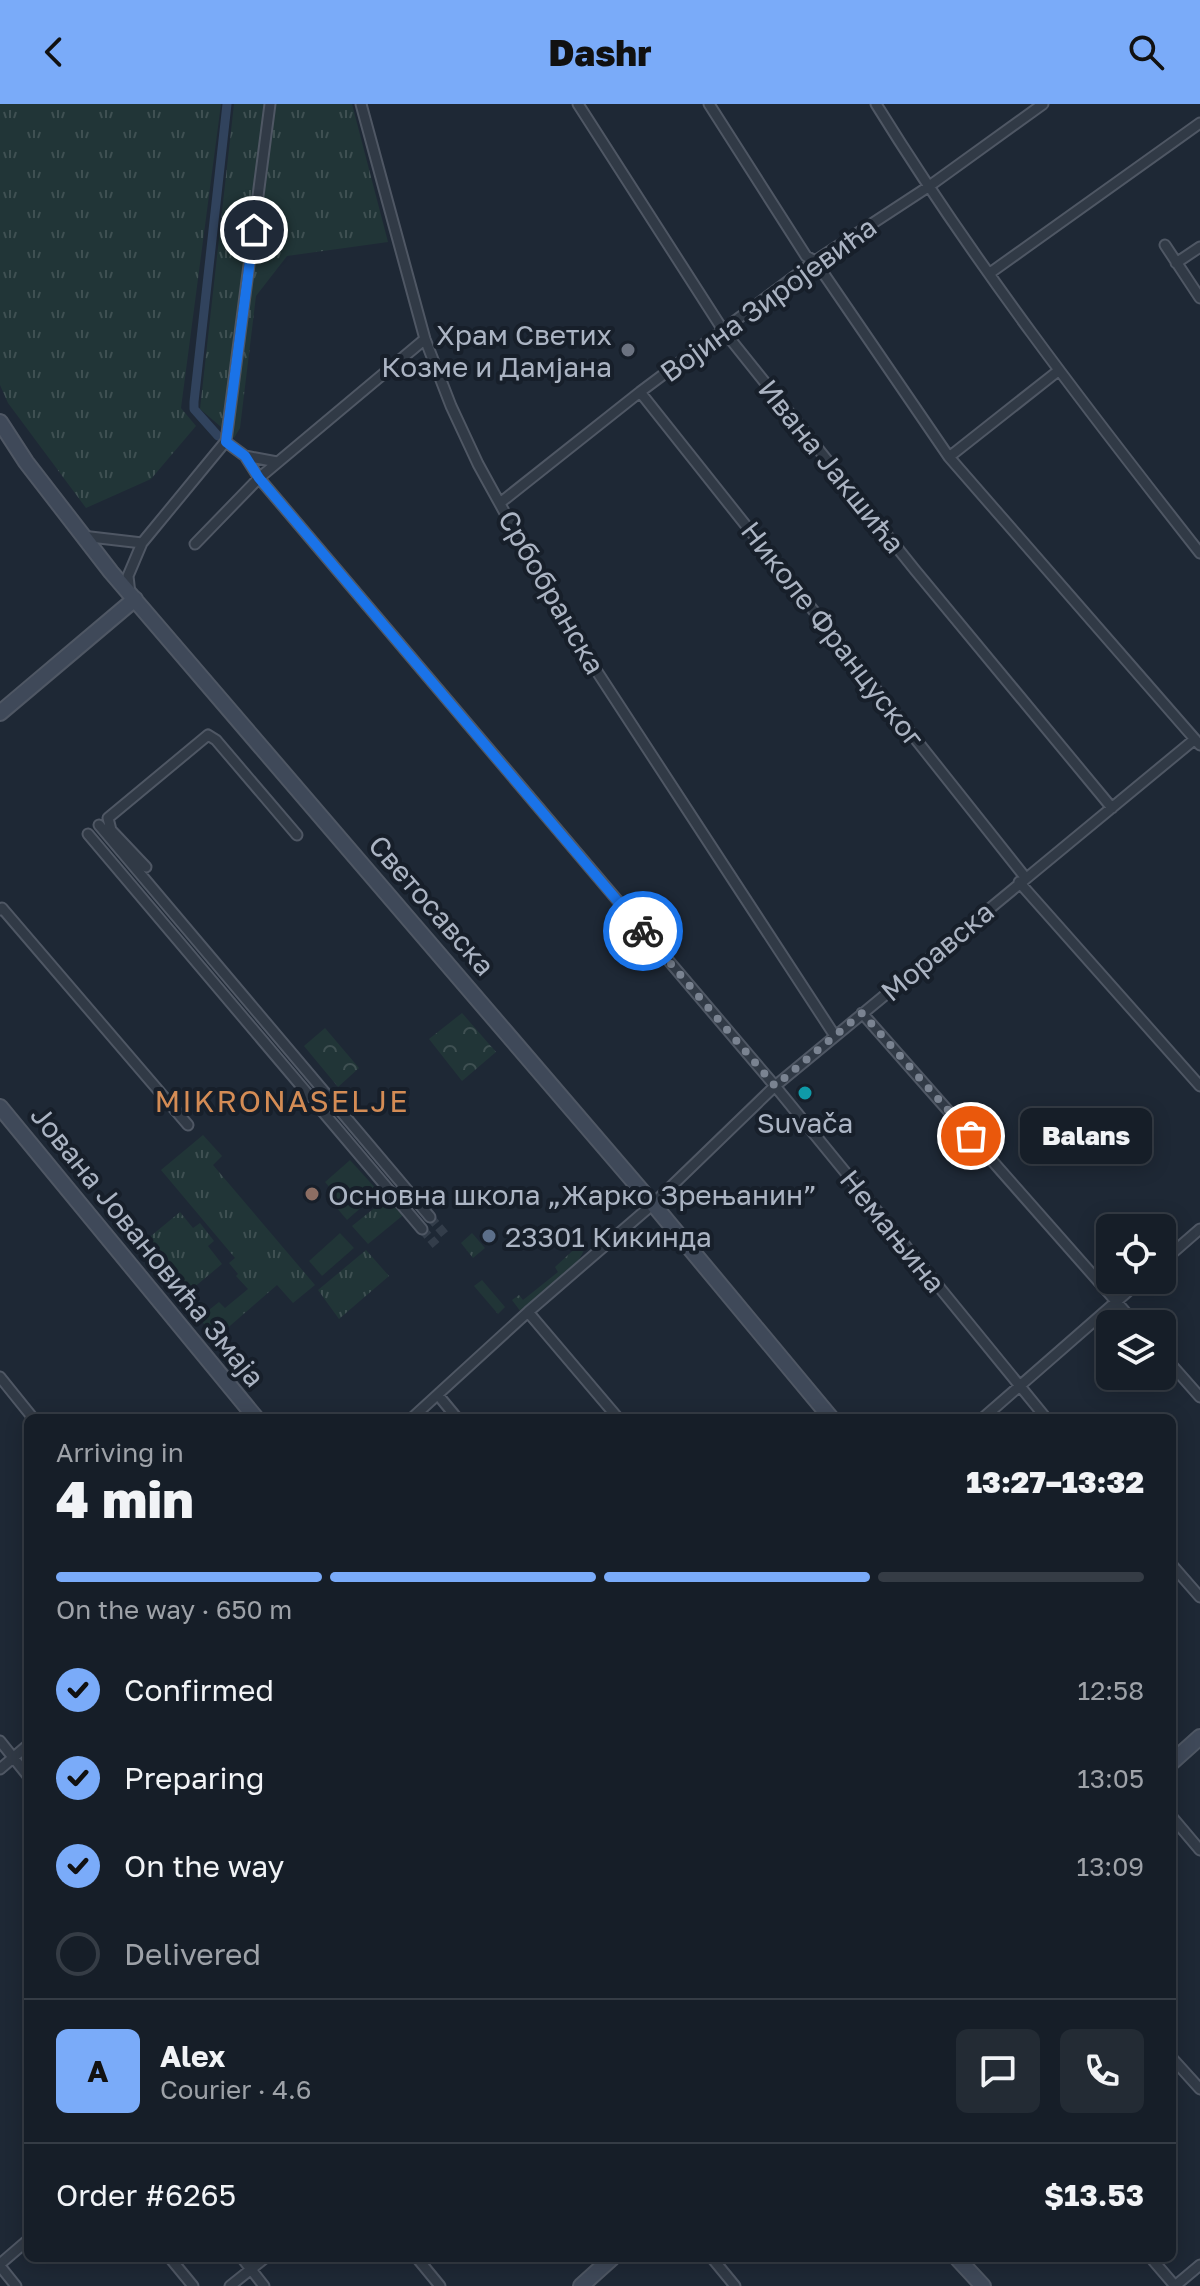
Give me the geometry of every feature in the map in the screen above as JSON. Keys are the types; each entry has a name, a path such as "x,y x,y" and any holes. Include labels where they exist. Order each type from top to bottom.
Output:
{"street":[{"path":"0,713 132,596 128,576 142,543 226,442 270,104"},
{"name":"Србобранска","path":"361,104 425,339 451,406 500,503 566,624 835,1036"},
{"name":"Ивана Јакшића","path":"578,104 723,330 915,570 1112,808"},
{"path":"709,104 806,256 815,261 949,457 1197,742"},
{"path":"877,104 928,187 1058,371 1200,553"},
{"name":"Војина Зиројевића","path":"500,503 640,392 815,261 928,187 1043,104"},
{"path":"990,273 1200,123"},
{"path":"1165,245 1200,298"},
{"path":"1176,263 1200,247"},
{"path":"195,544 259,478 425,339"},
{"path":"949,457 1058,371"},
{"name":"Николе Француског","path":"640,392 1022,879 1200,1086"},
{"name":"Светосавска","path":"0,422 82,536 132,596 653,1204 828,1414"},
{"name":"Немањина","path":"226,442 245,456 259,478 775,1086 1043,1414"},
{"name":"Немањина","path":"245,456 277,462"},
{"path":"82,536 142,543"},
{"path":"146,867 111,830 108,818 208,735 216,740 297,835"},
{"name":"Моравска","path":"417,1414 653,1204 775,1086 1022,879 1197,742"},
{"path":"99,825 430,1217"},
{"path":"88,834 422,1229"},
{"path":"1,909 188,1125"},
{"path":"862,1013 1124,1310"},
{"name":"Јована Јовановића Змаја","path":"0,1107 253,1414"},
{"path":"1176,1250 1200,1229"},
{"path":"988,1414 1124,1294"},
{"path":"528,1312 615,1414"},
{"path":"1176,1370 1200,1397"},
{"path":"0,1377 30,1414"},
{"path":"438,1395 454,1414"},
{"path":"1176,1570 1200,1597"},
{"path":"1176,1758 1200,1737"},
{"path":"0,1741 24,1771"},
{"path":"0,1769 24,1748"},
{"path":"1176,1822 1200,1850"},
{"path":"1176,2062 1200,2089"},
{"path":"16,2286 0,2265 24,2244"},
{"path":"173,2262 193,2286"},
{"path":"245,2262 264,2286"},
{"path":"230,2286 260,2262"},
{"path":"420,2262 440,2286"},
{"path":"581,2286 608,2262"},
{"path":"715,2262 735,2286"},
{"path":"961,2262 983,2286"},
{"path":"1154,2262 1175,2286 1200,2265"}],"green space":[{"path":"0,104 221,104 181,408 196,426 151,479 86,508 8,403 0,385"},
{"path":"234,104 352,104 388,242 287,256 256,296 240,428 234,438 200,409"},
{"path":"462,1013 496,1052 462,1081 429,1039"},
{"path":"325,1028 359,1068 338,1087 304,1046"},
{"path":"203,1135 222,1156 213,1165 315,1285 293,1303 277,1285 216,1338 192,1310 203,1302 209,1310 219,1302 225,1308 248,1289 229,1263 235,1258 161,1170"},
{"path":"350,1160 379,1192 347,1220 330,1200 336,1195 325,1182"},
{"path":"392,1194 407,1212 368,1244 352,1226"},
{"path":"180,1212 193,1228 200,1223 214,1241 208,1246 222,1264 186,1294 192,1301 188,1304 140,1245"},
{"path":"340,1233 354,1248 322,1276 309,1261"},
{"path":"472,1233 485,1248 473,1258 461,1243"},
{"path":"580,1244 585,1244 577,1262 521,1312 512,1300 519,1295 523,1300 558,1272 555,1267"},
{"path":"366,1250 389,1276 339,1319 318,1290"},
{"path":"482,1280 505,1307 498,1314 474,1286"}],"waterway":[{"path":"218,436 194,409 194,402 227,104"}],"tunnel":[{"path":"430,1217 447,1237"},
{"path":"422,1229 436,1245"}],"way so far":[{"path":"643,931 775,1086 862,1013 971,1136"}],"place":[{"name":"Храм Светих Козме и Дамјана","path":"628,350"},
{"name":"Suvača","path":"805,1093"},
{"name":"Balans","path":"971,1136"},
{"name":"Основна школа „Жарко Зрењанин”","path":"312,1194"},
{"name":"23301 Кикинда","path":"489,1236"}],"district":[{"name":"MIKRONASELJE","path":"282,1101"}],"route":[{"path":"254,230 226,442 245,456 259,478 643,931"}]}
